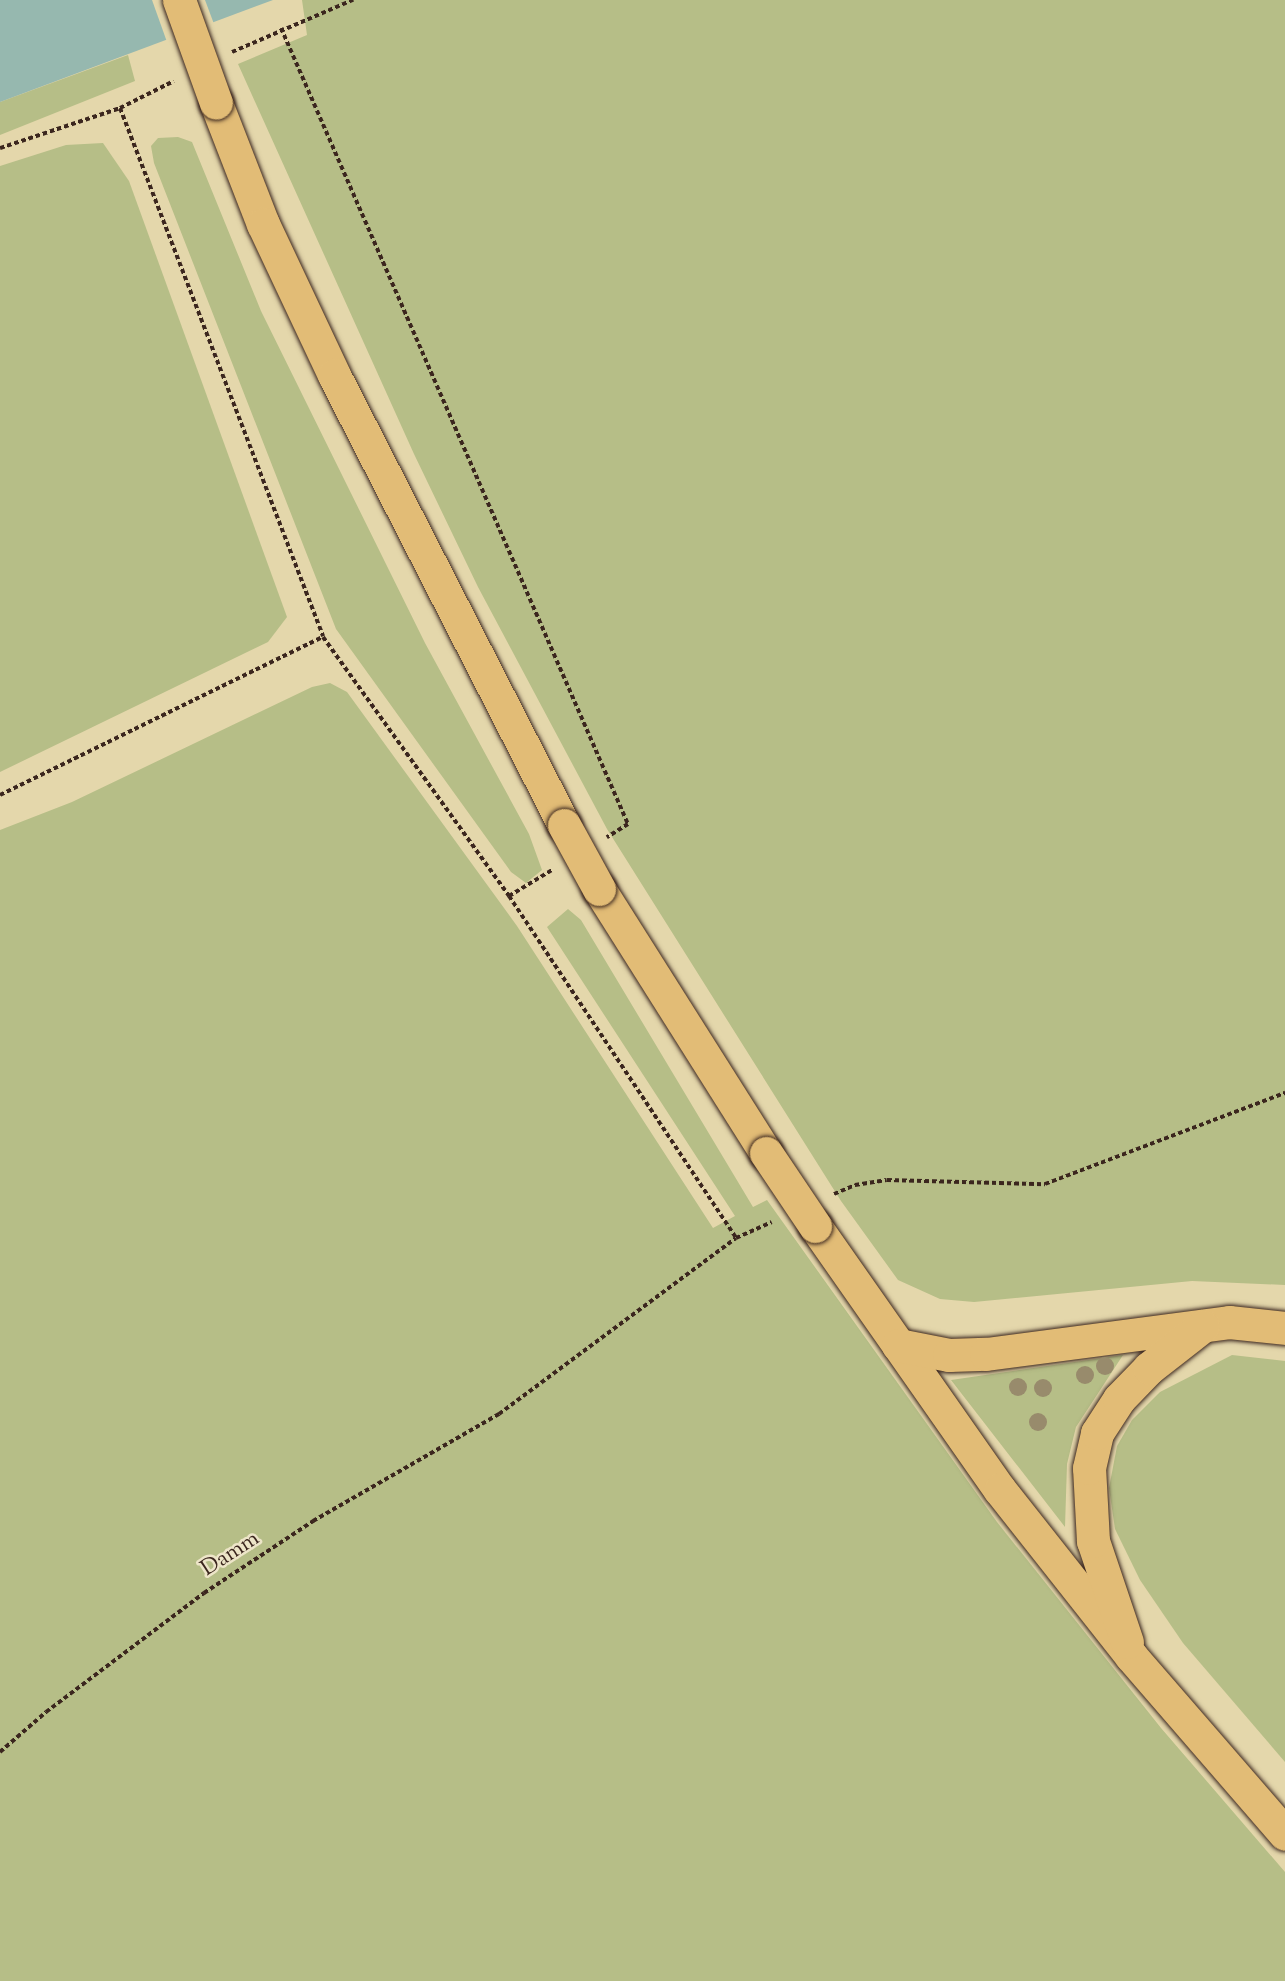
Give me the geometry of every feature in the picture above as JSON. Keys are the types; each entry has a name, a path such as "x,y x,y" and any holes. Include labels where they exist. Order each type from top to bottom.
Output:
{"main road":[{"path":"179,0 263,224 334,375 599,889 766,1154 819,1212 898,1345 1000,1490 1131,1656 1285,1834"},
{"path":"898,1345 949,1355 986,1353 1229,1323 1285,1328"},
{"path":"1131,1656 1113,1590 1093,1541 1089,1468 1097,1433 1119,1399 1149,1368 1203,1326"}],"path":[{"path":"281,28 628,824"},
{"path":"0,148 120,108 323,637 509,896 736,1238"},
{"path":"0,795 323,637"},
{"path":"819,1212 855,1185 887,1180 1045,1184 1285,1093"},
{"name":"Damm","path":"0,1752 46,1712 204,1593 313,1521 499,1414 736,1238 779,1219"}],"green space":[{"path":"302,0 1285,0 1285,1285 1192,1281 974,1302 940,1299 898,1280 841,1201 607,829 478,587 414,454 238,64 307,35"},
{"path":"128,55 135,81 0,135 0,102"},
{"path":"178,137 192,142 261,311 425,643 529,834 542,870 526,883 511,872 336,629 154,163 151,146 158,138"},
{"path":"103,143 129,181 287,617 268,642 0,772 0,166 66,145"},
{"path":"330,683 347,692 517,926 713,1228 735,1216 547,927 568,909 581,920 753,1207 767,1200 997,1522 1161,1728 1285,1872 1285,1981 0,1981 0,830 72,802 312,687"},
{"path":"1123,1355 1076,1427 1067,1464 1065,1527 951,1380"},
{"path":"1232,1355 1285,1361 1285,1762 1183,1643 1140,1580 1115,1529 1109,1488 1117,1446 1132,1420 1160,1392"}],"water":[{"path":"0,0 273,0 0,102"}],"pier":[{"path":"152,0 205,0 214,24 167,42"}]}
